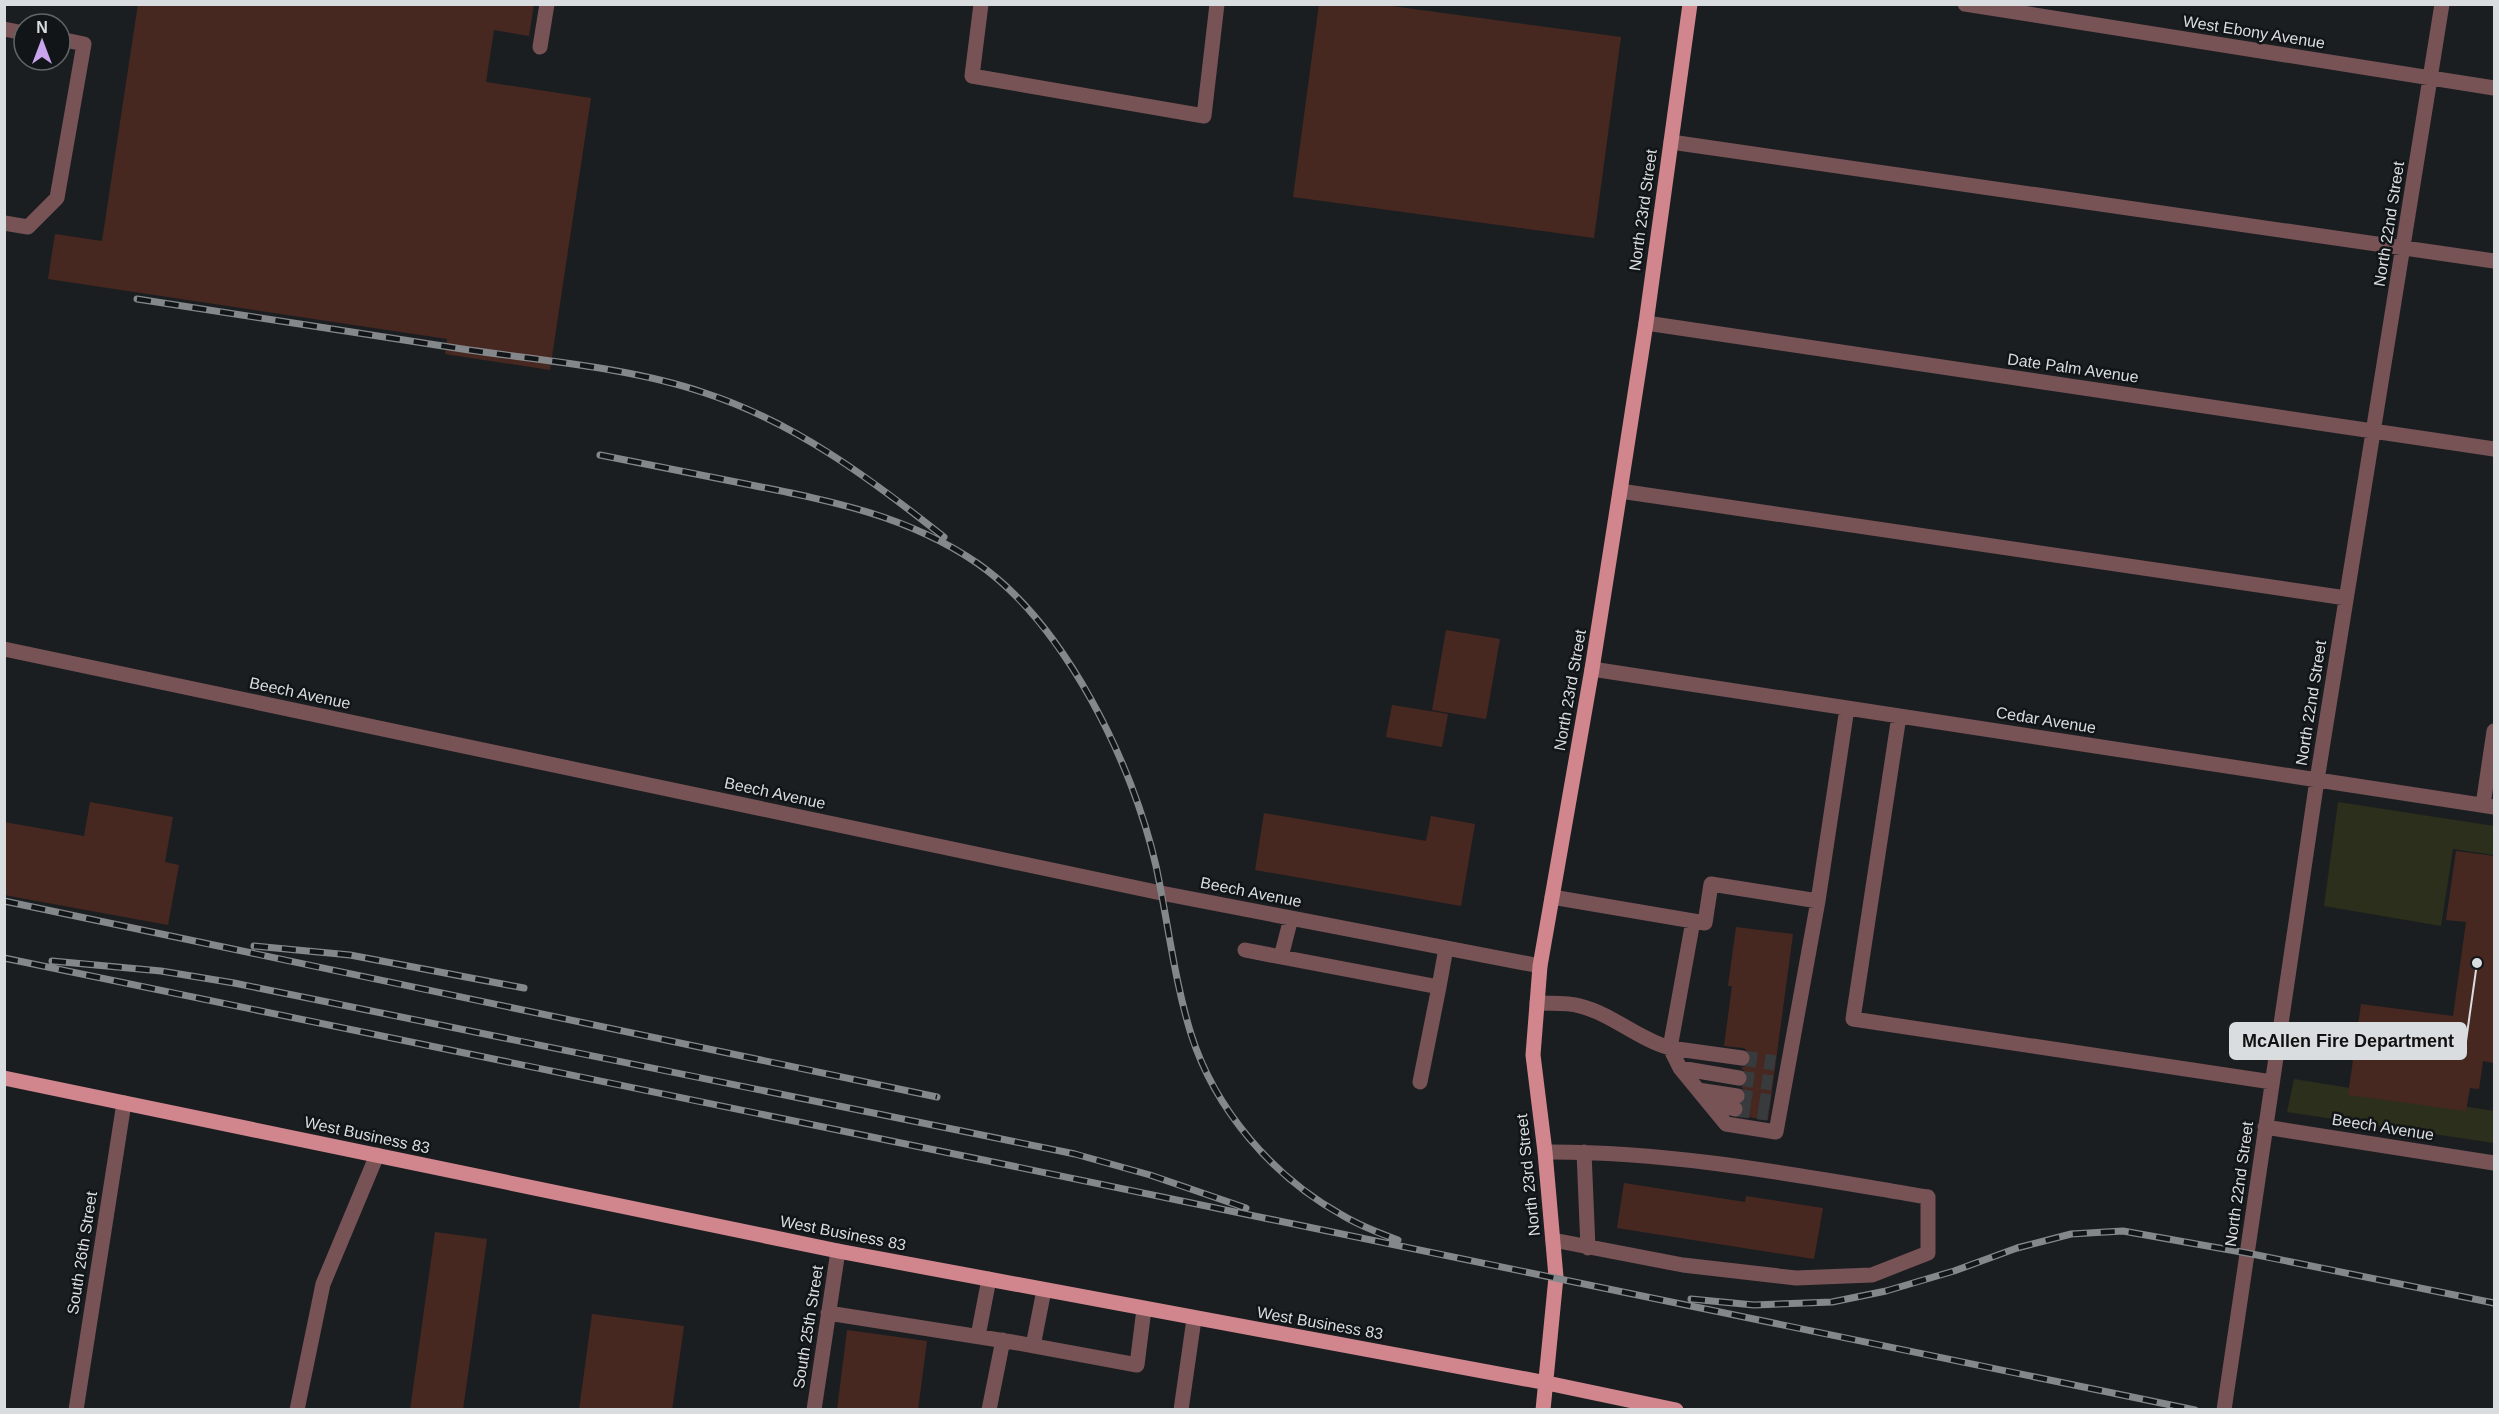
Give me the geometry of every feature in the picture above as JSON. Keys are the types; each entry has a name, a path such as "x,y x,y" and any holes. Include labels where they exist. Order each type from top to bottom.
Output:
{"main road":[{"name":"North 23rd Street","path":"1544,1410 1556,1277 1545,1152 1533,1055 1540,966 1592,669 1620,491 1646,323 1690,4"},
{"name":"West Business 83","path":"4,1078 838,1251 1547,1383 1676,1410"}],"street":[{"path":"540,47 547,4"},
{"path":"981,4 972,76 1204,116 1217,4"},
{"name":"West Ebony Avenue","path":"1965,4 2494,88"},
{"name":"North 22nd Street","path":"2224,1410 2317,780 2442,4"},
{"path":"4,223 28,227 57,198 84,44 72,42"},
{"path":"1671,142 2494,261"},
{"name":"Date Palm Avenue","path":"1646,323 2494,449"},
{"path":"1620,491 2346,598"},
{"name":"Beech Avenue","path":"4,649 1150,891 1540,966"},
{"name":"Cedar Avenue","path":"1592,669 2489,806"},
{"path":"1537,1003 1578,1005 1610,1018 1653,1043 1682,1069 1726,1124 1776,1132 1778,1088 1818,902 1847,708"},
{"path":"1899,716 1853,1019 2272,1082"},
{"path":"2489,806 2494,731"},
{"path":"1552,897 1705,923 1711,884 1818,902"},
{"path":"1281,957 1291,918"},
{"path":"1682,1069 1693,921"},
{"path":"1420,1082 1446,948"},
{"path":"1245,950 1438,987"},
{"path":"1682,1069 1739,1082"},
{"path":"1682,1069 1739,1082"},
{"path":"1682,1069 1739,1082"},
{"path":"1710,1104 1739,1082"},
{"name":"South 26th Street","path":"76,1410 124,1103"},
{"name":"Beech Avenue","path":"2265,1127 2494,1163"},
{"path":"1545,1152 1649,1155 1786,1173 1928,1197 1928,1253 1872,1275 1796,1278 1683,1265 1553,1240"},
{"path":"1584,1152 1588,1248"},
{"path":"297,1410 323,1284 377,1155"},
{"name":"South 25th Street","path":"814,1410 838,1251"},
{"path":"978,1336 989,1279"},
{"path":"1033,1346 1044,1290"},
{"path":"828,1313 1003,1340 1137,1365 1144,1309"},
{"path":"1181,1410 1194,1319"},
{"path":"989,1410 1003,1340"}],"green space":[{"path":"2338,802 2494,826 2494,855 2453,849 2441,926 2324,906"},
{"path":"2294,1079 2494,1111 2494,1143 2287,1112"}],"building":[{"path":"138,4 534,4 529,36 494,30 486,82 591,98 550,370 445,354 447,339 48,279 55,234 102,241"},
{"path":"1319,4 1377,4 1621,37 1594,238 1293,197"},
{"path":"1446,630 1500,639 1486,719 1432,710"},
{"path":"1392,705 1448,714 1442,747 1386,737"},
{"path":"90,802 173,817 165,862 179,865 168,925 4,895 4,822 84,836"},
{"path":"1264,813 1426,841 1431,816 1475,824 1461,906 1255,870"},
{"path":"2456,851 2494,856 2494,1063 2483,1061 2479,1089 2470,1088 2466,1111 2348,1095 2361,1004 2453,1016 2466,922 2446,920"},
{"path":"1736,927 1793,934 1768,1120 1741,1116 1745,1110 1743,1104 1747,1097 1741,1087 1746,1085 1749,1079 1748,1074 1741,1068 1749,1064 1751,1055 1744,1048 1724,1046 1732,986 1728,986"},
{"path":"1624,1183 1745,1202 1746,1196 1823,1208 1814,1259 1617,1228"},
{"path":"435,1232 487,1239 463,1410 410,1410"},
{"path":"592,1314 684,1326 672,1410 579,1410"},
{"path":"847,1330 927,1341 918,1410 837,1410"}],"tunnel":[{"path":"1742,1058 1775,1063"},
{"path":"1739,1078 1772,1083"},
{"path":"1737,1096 1770,1102"},
{"path":"1735,1109 1768,1113"}],"railway":[{"path":"137,299 588,366 677,384 738,405 800,436 860,474 944,537"},
{"path":"600,455 811,497 868,512 924,533 951,547 977,563 1009,589 1039,622 1066,659 1091,699 1131,784 1156,866 1185,1013 1202,1062 1215,1089 1231,1115 1250,1139 1293,1181 1349,1219 1398,1240"},
{"path":"4,901 937,1097"},
{"path":"254,946 350,955 524,988"},
{"path":"4,958 2195,1410"},
{"path":"52,961 161,971 234,983 1075,1154 1150,1175 1246,1208"},
{"path":"1691,1299 1754,1305 1832,1302 1886,1291 1954,1271 2017,1248 2071,1234 2123,1231 2247,1253 2494,1303"}],"place":[{"name":"McAllen Fire Department","path":"2477,963"}]}
